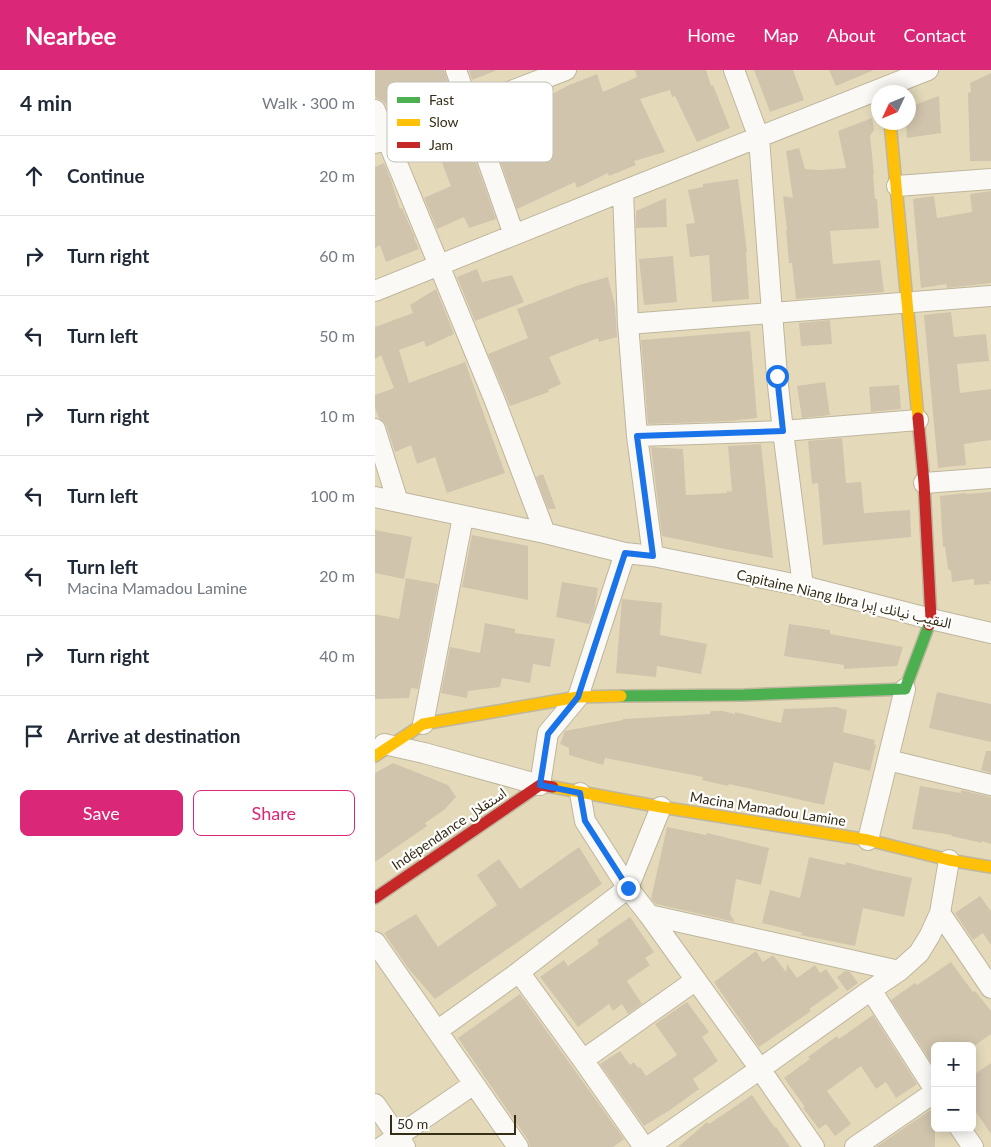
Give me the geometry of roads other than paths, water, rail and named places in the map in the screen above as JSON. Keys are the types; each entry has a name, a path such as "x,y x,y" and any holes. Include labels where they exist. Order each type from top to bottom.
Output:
{"street":[{"path":"456,70 461,82"},
{"path":"534,82 566,70"},
{"path":"734,70 759,138 783,431 803,586"},
{"path":"897,85 928,70"},
{"path":"375,291 623,191 871,96"},
{"path":"375,110 381,141 387,154"},
{"path":"868,840 905,689 931,619 925,483 917,420 891,130"},
{"path":"391,162 439,266 495,402 545,533"},
{"path":"489,162 514,235"},
{"path":"897,186 991,179"},
{"path":"623,191 628,324 637,436 653,556"},
{"path":"628,324 991,297"},
{"path":"637,436 783,431 917,420"},
{"path":"375,429 398,502"},
{"path":"925,483 991,478"},
{"name":"Capitaine Niang Ibra النقيب نيانك إبرا","path":"375,497 545,533 625,553 653,556 803,586 991,633"},
{"path":"423,724 463,517"},
{"path":"380,748 424,753 540,785 548,734 578,697 625,553"},
{"path":"380,748 423,724 578,697 905,689"},
{"path":"888,760 991,785"},
{"name":"Macina Mamadou Lamine","path":"540,785 661,807 868,840 949,860 991,867"},
{"name":"Indépendance استقلال","path":"375,898 540,785"},
{"path":"580,793 585,821 628,888 760,1069 814,1147"},
{"path":"437,1031 519,972 628,888 661,807"},
{"path":"519,972 646,1147 899,971 919,953 940,913 949,860"},
{"path":"940,913 991,988"},
{"path":"649,915 899,971"},
{"path":"375,942 518,1147"},
{"path":"583,1060 696,980"},
{"path":"871,990 932,1087"},
{"path":"375,1104 395,1143 474,1084"},
{"path":"855,1147 931,1094"},
{"path":"963,1132 973,1147"}]}
